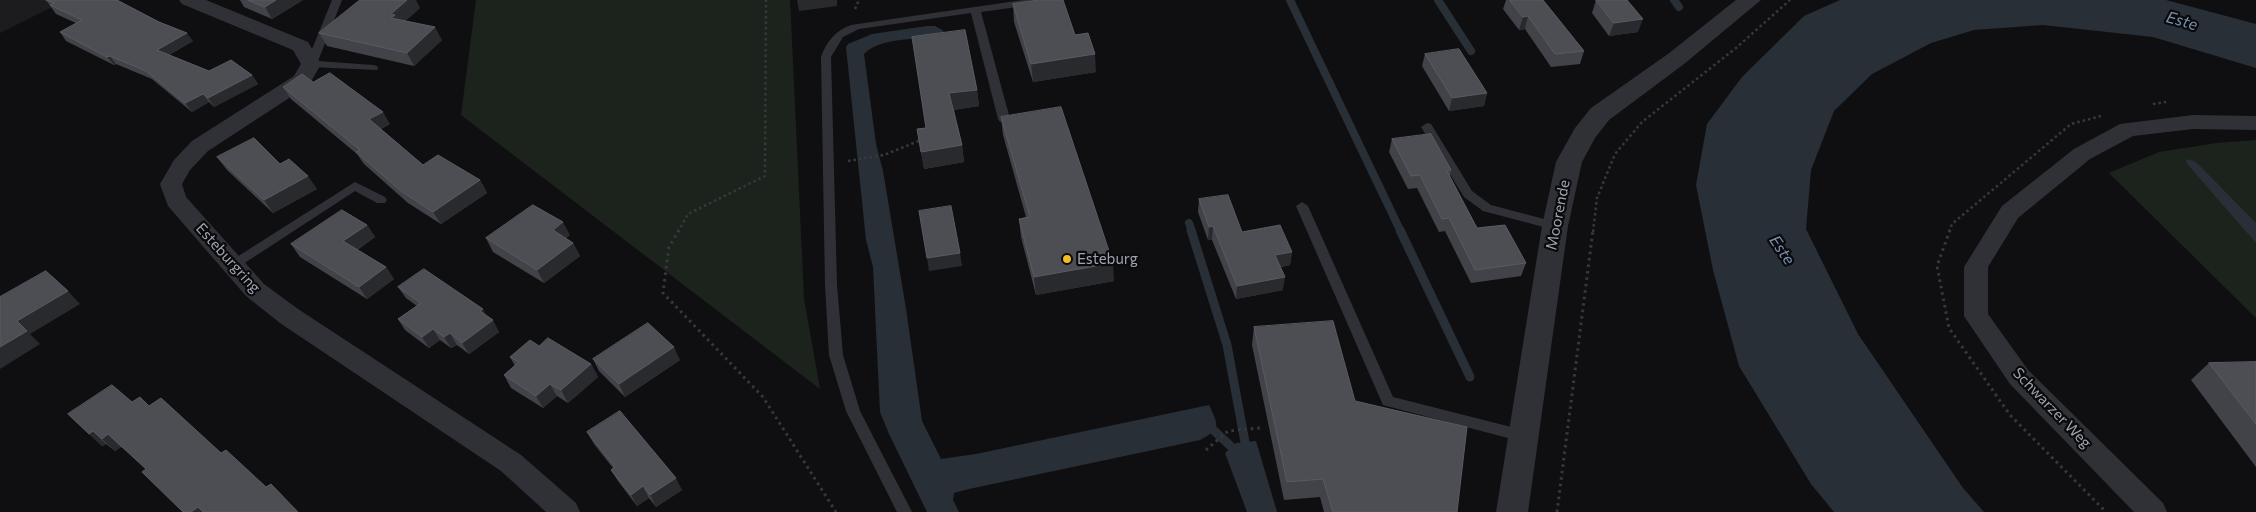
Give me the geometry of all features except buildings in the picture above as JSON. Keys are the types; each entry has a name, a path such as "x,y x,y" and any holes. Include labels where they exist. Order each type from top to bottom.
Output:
{"street":[{"path":"189,0 301,46 311,64"},
{"name":"Moorende","path":"1512,512 1555,226 1569,162 1584,134 1600,114 1676,59 1750,0"},
{"name":"Esteburgring","path":"311,64 302,80 200,146 182,165 171,184 176,200 255,290 289,316 511,463 566,512"},
{"name":"Schwarzer Weg","path":"2153,512 2019,377 1976,316 1976,267 2010,212 2082,154 2128,129 2193,122 2256,123"}],"lane":[{"path":"337,0 311,64 373,68"},
{"path":"905,512 853,411 836,355 831,285 826,57 832,41 845,30 863,25 976,11 1032,0"},
{"path":"976,11 1004,119"},
{"path":"1427,127 1468,194 1476,201 1486,208 1555,226"},
{"path":"233,265 355,186 381,200"},
{"path":"1302,206 1388,401 1523,436"}],"path":[{"path":"766,0 765,176 688,214 669,247 663,293 763,397 836,512"},
{"path":"1557,512 1597,198 1615,154 1642,122 1736,48 1782,5 1790,0"},
{"path":"2151,104 2170,102"},
{"path":"2106,512 2010,415 1949,328 1937,266 1952,224 2071,124 2107,115"},
{"path":"854,161 884,156 926,137"},
{"path":"1206,450 1228,431 1260,428"}],"shaded area":[{"path":"0,0 66,0 0,33"},
{"path":"476,0 790,0 804,299 820,389 461,115"},
{"path":"2256,140 2256,318 2109,173 2159,152 2217,143"}],"water":[{"name":"Este","path":"1840,0 2166,0 2256,24 2256,68 2153,37 2043,25 1974,30 1931,43 1872,74 1834,111 1811,170 1806,229 1858,334 1963,488 1984,512 1834,512 1811,484 1739,366 1713,270 1696,185 1707,124 1742,77 1804,16"},
{"path":"935,26 944,31 927,37 882,44 864,54 876,144 883,171 906,309 922,421 941,459 976,454 1209,405 1216,422 1215,430 1212,433 1200,440 954,493 953,500 959,512 927,512 880,412 873,267 866,240 846,47 848,44 872,34"},
{"path":"2189,159 2197,163 2256,223 2256,243 2188,165 2186,161"},
{"path":"1256,441 1277,512 1247,512 1225,453 1236,443"}],"waterway":[{"path":"1290,0 1401,232"},
{"path":"1438,0 1471,51"},
{"path":"1674,0 1679,7"},
{"path":"1189,223 1192,232"},
{"path":"1191,230 1227,345 1247,453"},
{"path":"1400,230 1470,377"},
{"path":"1207,424 1239,454"}],"place":[{"name":"Esteburg","path":"1067,259"}]}
